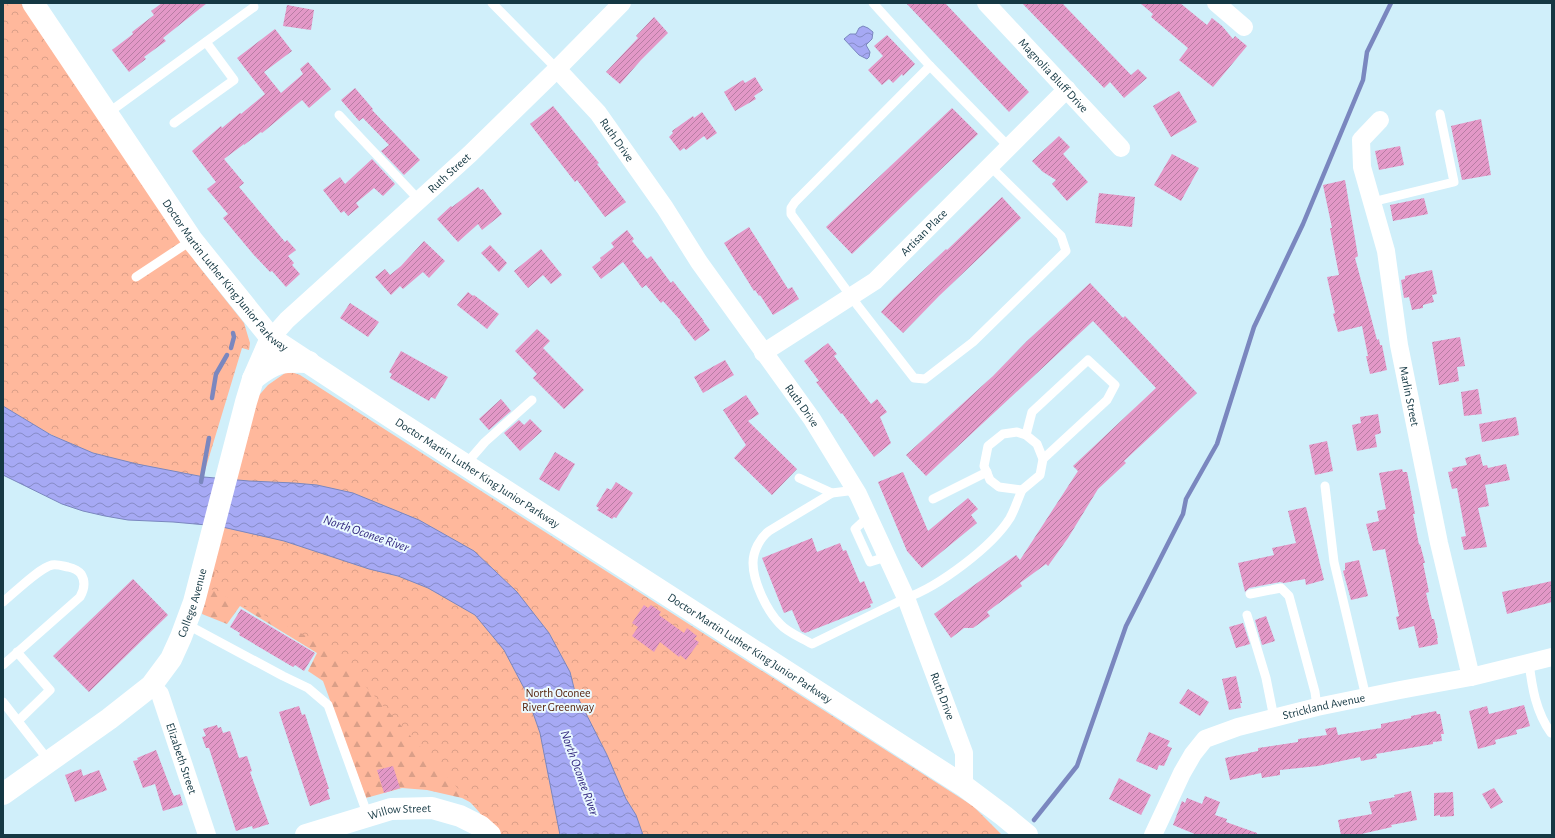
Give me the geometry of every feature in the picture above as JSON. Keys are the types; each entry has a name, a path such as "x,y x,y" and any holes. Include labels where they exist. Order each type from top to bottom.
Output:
{"main road":[{"name":"Doctor Martin Luther King Junior Parkway","path":"36,4 192,240 271,338 465,465 964,786 1027,835"},
{"name":"College Avenue","path":"3,794 109,719 151,686 170,659 194,602 246,402 253,379 271,338"},
{"path":"253,379 269,367 280,363 290,361 309,362"},
{"name":"Willow Street","path":"306,835 391,809 432,808 460,816 480,826 490,835"}],"street":[{"name":"Ruth Street","path":"271,338 287,320 420,201 470,154 622,3"},
{"name":"Magnolia Bluff Drive","path":"986,3 1121,148"},
{"path":"1216,3 1244,27"},
{"name":"Ruth Drive","path":"557,69 598,113 665,208 699,262 812,420 856,490 906,598 964,753 964,786"},
{"name":"Artisan Place","path":"763,353 874,281 1067,90"},
{"name":"Marlin Street","path":"1380,120 1362,140 1362,167 1386,251 1400,345 1439,543 1471,677"},
{"name":"Strickland Avenue","path":"1153,835 1182,773 1193,754 1205,739 1238,727 1317,707 1471,677 1552,657"},
{"name":"Elizabeth Street","path":"151,686 160,694 207,835"}],"lane":[{"path":"492,3 557,69"},
{"path":"873,3 930,66 1009,147"},
{"path":"108,113 254,7"},
{"path":"174,123 234,80 206,42"},
{"path":"930,66 794,202 791,208 791,214 914,378 925,379 973,342 1066,251 1061,236 990,166"},
{"path":"1372,202 1454,182 1440,114"},
{"path":"339,115 420,201"},
{"path":"136,277 192,240"},
{"path":"1026,435 1032,412 1088,360 1115,386 1107,400 1043,458"},
{"path":"465,465 484,442 532,400"},
{"path":"856,490 832,493 769,531 762,537 757,548 753,562 755,577 759,590 772,614 781,625 812,644 906,598 921,593 984,549 1009,518 1022,490 1040,475 1043,458 1037,444 1026,435 1017,432 1003,434 988,446 984,466 990,480 999,487 1022,490"},
{"path":"934,499 987,472"},
{"path":"799,478 832,493"},
{"path":"1325,486 1334,562 1366,697"},
{"path":"3,602 42,570 52,565 62,565 72,568 80,574 84,582 84,590 80,597 3,665"},
{"path":"1250,594 1281,588 1289,596 1315,692 1317,707"},
{"path":"1247,615 1266,678 1274,718"},
{"path":"186,624 308,688 328,705 368,816"},
{"path":"17,652 50,690 18,721"},
{"path":"1529,662 1536,703 1544,724 1551,733"},
{"path":"3,702 49,761"}],"green space":[{"path":"3,3 21,3 173,226 197,264 244,323 250,343 249,350 242,348 203,477 134,464 81,449 46,432 3,406"},
{"name":"North Oconee River Greenway","path":"288,371 300,375 973,806 1002,835 487,835 480,813 331,648 211,589 254,401 268,385"},
{"path":"221,526 284,541 497,816 462,798 427,790 402,788 366,798 323,681 308,671 317,653 240,606 227,624 202,614 206,589"}],"water":[{"path":"863,26 873,32 872,39 866,45 870,52 867,59 859,55 844,39 850,34 856,34 859,28"},
{"name":"North Oconee River","path":"3,406 51,435 93,453 137,464 204,477 317,485 353,493 419,520 474,551 517,592 549,633 570,672 575,692 607,755 626,799 636,815 643,835 560,835 540,733 525,690 504,650 475,615 428,588 398,576 369,569 284,541 218,526 128,520 83,511 62,504 3,475"}],"building":[{"path":"162,3 207,3 163,38 166,41 144,57 146,59 129,72 112,50 154,15 151,11"},
{"path":"906,3 945,3 1029,92 1009,112"},
{"path":"1022,3 1062,3 1131,75 1138,69 1147,78 1124,98 1110,82 1104,88"},
{"path":"1140,3 1180,3 1207,25 1212,18 1222,26 1233,39 1235,36 1247,46 1213,87 1179,60 1188,48 1151,17 1153,14"},
{"path":"287,5 314,10 311,30 283,26"},
{"path":"654,17 668,33 620,84 606,72 638,38 636,36"},
{"path":"275,29 292,51 264,72 281,93 303,74 300,69 308,62 331,89 309,108 302,100 262,133 261,132 224,159 244,183 239,187 285,242 287,240 296,250 288,256 294,263 292,265 300,274 286,287 272,271 270,272 253,254 223,218 228,214 207,189 216,182 192,151 221,126 222,128 265,94 237,58"},
{"path":"887,35 915,64 903,76 902,74 893,83 889,79 882,85 868,70 883,56 874,46"},
{"path":"755,77 763,90 754,96 756,99 735,111 724,92 743,80 745,83"},
{"path":"355,88 373,109 372,110 420,160 404,175 381,151 389,145 363,118 359,121 341,100"},
{"path":"1179,91 1197,122 1171,137 1153,106"},
{"path":"553,106 599,163 597,164 626,202 605,217 577,180 575,182 530,124"},
{"path":"952,108 978,134 852,254 826,227"},
{"path":"702,112 717,133 707,140 704,136 686,150 684,148 680,151 669,137 673,133 672,131 693,116 694,118"},
{"path":"1481,119 1491,175 1462,180 1451,126"},
{"path":"1059,136 1070,147 1063,154 1088,182 1067,201 1052,184 1056,180 1043,172 1032,161"},
{"path":"1400,146 1404,165 1379,170 1375,151"},
{"path":"1172,154 1199,168 1181,201 1154,185"},
{"path":"372,159 395,184 383,196 374,188 356,203 359,207 348,216 344,211 341,213 323,190 340,177 345,184"},
{"path":"1345,180 1358,256 1355,258 1377,340 1379,339 1380,345 1382,345 1387,370 1370,374 1362,326 1338,332 1333,314 1335,313 1327,277 1339,275 1330,228 1332,228 1323,185"},
{"path":"478,187 481,190 483,189 502,214 482,230 478,224 458,242 437,219 451,206 452,207"},
{"path":"1099,193 1135,197 1132,227 1095,223"},
{"path":"1002,197 1021,218 939,296 903,333 881,312"},
{"path":"1424,198 1428,214 1393,221 1390,205"},
{"path":"749,227 788,289 792,287 799,299 773,315 760,295 759,296 755,290 754,291 724,243"},
{"path":"627,230 634,239 632,241 647,259 651,256 671,283 673,281 710,330 695,341 680,322 681,321 663,301 661,303 646,285 642,288 623,262 601,279 592,267 601,260 600,258 614,247 611,243"},
{"path":"424,241 445,261 429,278 423,272 403,289 400,286 391,295 375,277 385,269 390,275 401,266"},
{"path":"490,245 507,263 499,272 481,253"},
{"path":"541,249 562,275 551,284 543,275 528,288 514,271"},
{"path":"1432,270 1437,294 1432,295 1434,302 1423,305 1423,308 1412,310 1409,297 1404,298 1401,280 1405,279 1405,276"},
{"path":"1090,283 1123,318 1125,316 1197,393 1124,461 1126,463 1098,489 1068,538 1048,566 1046,564 1020,583 1022,586 987,612 990,616 973,628 964,628 951,638 934,614 1016,555 1020,560 1078,471 1073,466 1156,388 1093,321 926,476 906,455 993,376 1027,341"},
{"path":"468,292 499,314 487,329 457,305"},
{"path":"350,303 379,322 368,337 340,318"},
{"path":"537,329 550,341 543,348 584,390 564,409 533,378 537,374 515,351"},
{"path":"1460,337 1465,366 1457,367 1459,381 1439,385 1432,342"},
{"path":"828,343 837,354 834,356 871,404 877,399 887,412 880,417 891,443 874,457 842,413 841,414 816,382 819,381 804,361"},
{"path":"401,351 448,377 435,399 431,397 429,401 390,378 392,374 389,372"},
{"path":"725,360 734,375 703,393 694,377"},
{"path":"1478,389 1482,414 1464,416 1461,392"},
{"path":"746,395 759,414 748,421 797,469 772,495 734,458 746,445 723,410"},
{"path":"501,399 511,411 489,430 479,419"},
{"path":"1378,414 1381,433 1375,435 1377,447 1357,451 1352,425 1361,423 1360,417"},
{"path":"1516,417 1519,435 1482,442 1479,424"},
{"path":"530,419 542,431 520,451 504,433 519,420 524,425"},
{"path":"1327,441 1333,471 1315,475 1309,445"},
{"path":"555,452 575,464 559,491 539,479"},
{"path":"1480,454 1483,466 1487,465 1488,468 1506,464 1510,480 1485,485 1489,506 1478,508 1487,547 1464,550 1461,537 1466,536 1457,488 1452,489 1448,472 1453,471 1452,468 1467,465 1465,458"},
{"path":"1402,469 1403,472 1407,472 1419,545 1420,544 1425,563 1423,563 1429,592 1426,593 1438,638 1438,644 1419,648 1414,626 1399,630 1396,617 1399,616 1385,549 1373,551 1366,524 1379,521 1377,511 1386,509 1379,473"},
{"path":"903,472 928,531 968,498 978,509 971,515 977,523 922,568 907,551 878,482"},
{"path":"616,482 633,493 616,518 614,517 612,519 597,510 599,508 596,506 607,488 611,490"},
{"path":"1306,507 1324,580 1306,585 1305,579 1284,583 1280,582 1249,588 1245,592 1238,563 1274,555 1272,548 1296,543 1288,511"},
{"path":"812,538 817,552 840,543 843,551 846,550 860,583 864,581 873,603 870,604 871,607 805,633 801,631 792,610 784,613 762,558"},
{"path":"1359,560 1368,596 1351,600 1343,571 1345,570 1345,563"},
{"path":"133,579 168,615 89,692 53,656"},
{"path":"1552,581 1552,602 1507,614 1502,592"},
{"path":"644,605 648,608 651,605 661,612 659,615 684,633 687,628 697,636 694,639 699,642 686,660 680,655 679,657 660,642 654,652 632,636 638,627 632,623"},
{"path":"241,609 315,653 304,671 295,665 293,667 239,635 240,633 230,627"},
{"path":"1266,616 1275,641 1262,645 1255,620"},
{"path":"1243,623 1250,644 1236,648 1229,627"},
{"path":"1236,676 1242,703 1240,703 1241,708 1229,710 1222,679"},
{"path":"1188,689 1209,702 1200,716 1179,703"},
{"path":"1524,705 1530,726 1516,730 1517,734 1495,740 1496,744 1478,749 1469,711 1487,706 1489,714"},
{"path":"299,706 302,715 305,714 329,789 327,789 330,799 310,806 279,712"},
{"path":"1436,711 1437,714 1440,714 1444,734 1441,734 1442,741 1433,742 1433,744 1376,754 1377,758 1361,761 1360,757 1318,766 1280,770 1280,775 1262,778 1261,773 1230,780 1225,758 1258,751 1258,748 1298,742 1298,739 1327,735 1325,729 1336,727 1338,735 1381,728 1381,724"},
{"path":"217,725 218,728 221,727 223,733 230,731 239,758 247,756 252,771 250,772 269,824 253,829 252,826 236,831 209,748 206,748 202,737 206,736 203,729"},
{"path":"1149,732 1170,741 1167,746 1172,748 1164,766 1159,765 1157,770 1136,761"},
{"path":"156,750 172,792 174,796 180,794 183,805 163,811 155,784 143,788 133,761 138,760 137,758"},
{"path":"393,766 400,788 384,793 377,770"},
{"path":"81,769 83,776 99,770 107,790 75,802 65,775"},
{"path":"1119,778 1151,795 1141,815 1109,799"},
{"path":"1494,788 1503,802 1491,809 1482,794"},
{"path":"1411,791 1417,820 1391,825 1392,827 1357,835 1341,835 1338,820 1372,814 1369,802 1395,797 1394,795"},
{"path":"1453,792 1454,816 1434,816 1434,793"},
{"path":"1205,796 1220,802 1215,815 1227,819 1226,822 1257,833 1257,835 1197,835 1173,825 1182,801 1185,803 1187,798 1202,804"}],"waterway":[{"path":"1034,820 1077,766 1126,626 1183,514 1186,499 1217,444 1254,327 1303,224 1363,80 1367,52 1391,3"},
{"path":"231,348 234,337 233,333"},
{"path":"212,398 216,374 227,355"},
{"path":"201,482 209,438"}]}
